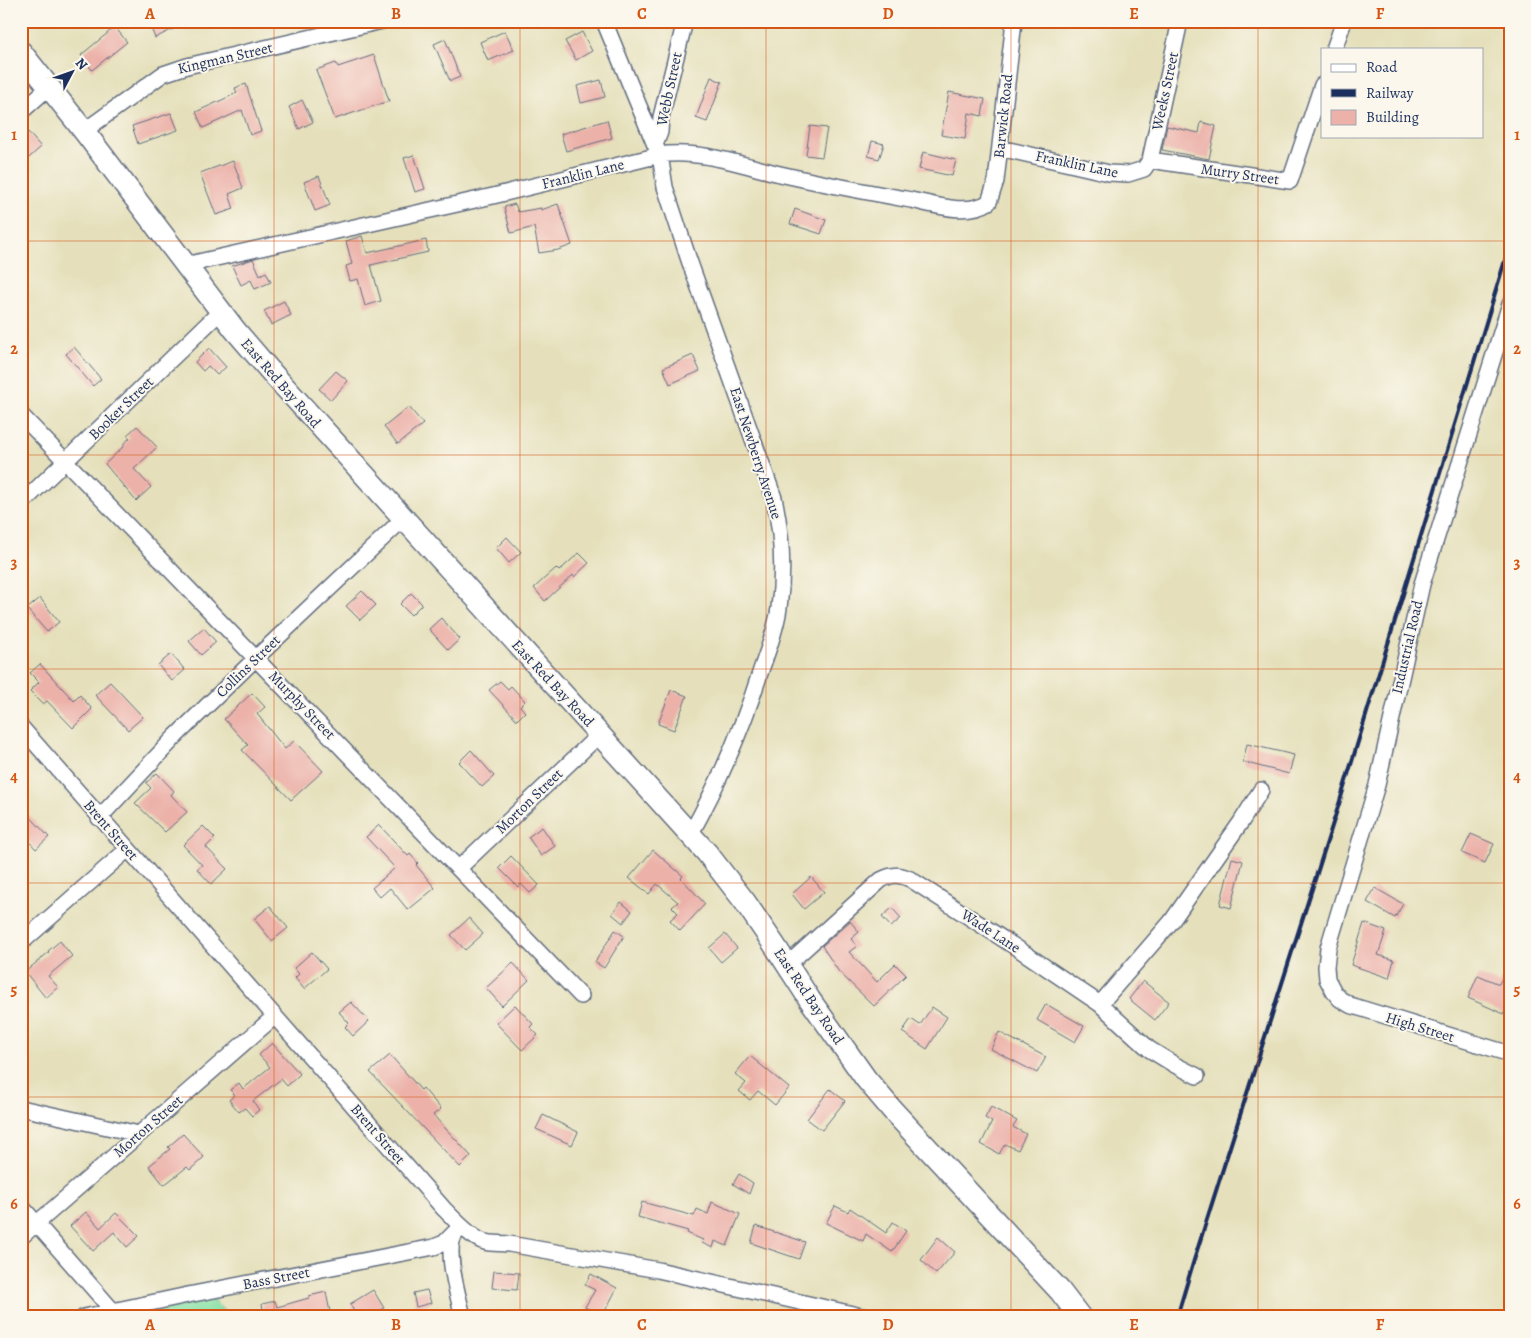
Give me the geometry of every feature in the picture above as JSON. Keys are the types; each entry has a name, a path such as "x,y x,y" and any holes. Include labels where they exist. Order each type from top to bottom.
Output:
{"street":[{"name":"Kingman Street","path":"84,131 163,74 187,66 382,21"},
{"name":"East Newberry Avenue","path":"604,21 657,150 665,187 774,498 779,523 782,561 779,608 775,630 754,694 707,804 690,835"},
{"name":"Webb Street","path":"657,150 661,118 685,21"},
{"name":"Barwick Road","path":"983,206 989,202 996,181 1014,21"},
{"name":"Weeks Street","path":"1150,160 1180,21"},
{"path":"1334,48 1344,21"},
{"name":"East Red Bay Road","path":"21,52 84,131 221,312 272,373 690,835 734,888 866,1079 1060,1291 1080,1317"},
{"path":"21,112 50,88"},
{"name":"Murry Street","path":"1150,160 1290,181 1321,88"},
{"name":"Franklin Lane","path":"1000,148 1109,173 1128,174 1144,169 1150,160"},
{"name":"Franklin Lane","path":"185,265 493,196 657,150 684,153 831,186 935,205 964,209 977,209 983,206"},
{"name":"Industrial Road","path":"1334,992 1327,979 1328,948 1376,785 1422,584 1510,304"},
{"name":"Booker Street","path":"21,504 221,312"},
{"name":"Murphy Street","path":"21,415 581,996"},
{"name":"Collins Street","path":"100,818 176,736 403,519"},
{"name":"Brent Street","path":"21,727 444,1209 462,1226 484,1242 509,1244 658,1270 866,1317"},
{"name":"Morton Street","path":"459,868 600,734"},
{"path":"1100,1004 1171,922 1262,790"},
{"path":"21,943 128,849"},
{"name":"Wade Lane","path":"787,965 880,880 887,876 899,874 910,879 1020,950 1100,1004 1149,1049 1197,1076"},
{"name":"High Street","path":"1334,992 1340,999 1350,1005 1510,1054"},
{"name":"Morton Street","path":"21,1237 275,1016"},
{"path":"21,1108 139,1134"},
{"path":"21,1206 113,1311"},
{"path":"462,1226 453,1237 450,1253 463,1317"},
{"name":"Bass Street","path":"84,1317 434,1248 444,1243 462,1226"}],"green space":[{"path":"210,1296 229,1317 153,1317 147,1310"}],"building":[{"path":"148,21 169,21 173,29 155,38"},
{"path":"115,27 127,42 92,70 81,55"},
{"path":"505,31 514,50 488,61 480,42"},
{"path":"582,32 592,51 576,60 565,41"},
{"path":"445,39 460,77 450,81 434,44"},
{"path":"374,55 389,101 335,119 316,70 336,63 338,67"},
{"path":"711,77 722,82 707,122 696,118"},
{"path":"601,80 605,97 581,103 577,86"},
{"path":"246,84 261,131 250,135 242,110 203,128 196,112 237,93 235,88"},
{"path":"949,92 985,99 982,116 969,113 965,139 941,135"},
{"path":"302,100 313,122 299,129 289,107"},
{"path":"171,113 178,130 138,144 132,126"},
{"path":"607,120 612,138 566,151 561,134"},
{"path":"1201,122 1216,126 1209,159 1162,150 1167,126 1199,133"},
{"path":"810,126 827,128 822,157 806,155"},
{"path":"28,132 41,147 21,165 21,137"},
{"path":"872,141 884,144 879,159 868,156"},
{"path":"923,152 956,160 952,176 919,169"},
{"path":"414,155 425,189 415,192 404,158"},
{"path":"233,161 243,188 229,194 234,209 216,215 200,173"},
{"path":"319,176 330,205 315,211 304,182"},
{"path":"515,204 518,212 541,208 541,210 558,204 572,245 558,250 539,253 534,227 511,233 504,207"},
{"path":"795,209 826,220 821,234 790,224"},
{"path":"362,236 367,253 426,240 428,252 371,265 381,301 365,306 358,279 350,281 346,266 352,264 346,241"},
{"path":"253,259 260,275 266,272 271,282 255,289 251,280 241,285 232,266"},
{"path":"284,301 291,315 271,325 264,311"},
{"path":"74,347 101,379 93,386 66,354"},
{"path":"209,348 226,367 217,375 208,366 203,371 195,362"},
{"path":"693,355 700,371 670,384 663,368"},
{"path":"336,371 348,381 331,400 319,389"},
{"path":"409,407 423,424 398,444 384,427"},
{"path":"137,426 157,447 134,469 151,487 136,501 105,464 125,445 123,444 130,438 127,435"},
{"path":"507,537 521,552 509,563 496,548"},
{"path":"579,553 589,563 545,601 534,588 556,568 559,571"},
{"path":"362,591 376,605 360,620 346,606"},
{"path":"411,593 422,604 411,615 400,604"},
{"path":"40,598 59,622 47,632 27,609"},
{"path":"441,618 460,639 448,650 429,629"},
{"path":"204,628 216,642 201,655 189,641"},
{"path":"171,654 185,670 172,681 158,665"},
{"path":"40,664 74,701 80,695 92,709 73,728 47,701 43,704 30,691 39,682 30,673"},
{"path":"500,681 508,689 511,686 525,701 520,706 525,712 517,720 489,690"},
{"path":"110,682 143,717 128,730 95,695"},
{"path":"671,690 687,696 674,730 658,724"},
{"path":"252,693 265,707 257,714 285,749 294,741 323,771 291,800 242,750 248,745 224,719"},
{"path":"1247,744 1294,755 1289,774 1243,762"},
{"path":"471,750 494,776 482,787 459,762"},
{"path":"157,773 174,791 171,795 187,812 165,832 135,803 151,788 146,783"},
{"path":"21,807 49,837 36,849 21,833"},
{"path":"379,825 408,856 410,854 418,863 416,865 435,888 408,910 390,888 380,897 372,888 395,868 366,837"},
{"path":"203,826 215,838 206,847 227,869 211,884 197,869 202,865 183,845"},
{"path":"542,827 555,846 541,856 528,837"},
{"path":"1471,834 1494,844 1485,863 1462,853"},
{"path":"653,850 683,876 681,878 705,904 680,931 670,920 678,913 672,907 678,902 657,884 649,894 629,878"},
{"path":"511,856 539,885 530,893 521,884 518,887 499,868"},
{"path":"1232,858 1243,861 1231,908 1220,905"},
{"path":"811,877 824,892 804,909 792,894"},
{"path":"1375,888 1403,904 1395,918 1367,902"},
{"path":"621,902 632,911 623,923 612,914"},
{"path":"270,906 288,928 272,941 254,919"},
{"path":"892,908 901,918 891,927 882,917"},
{"path":"469,918 483,934 465,950 451,935"},
{"path":"850,921 859,932 851,939 857,946 849,952 877,982 895,964 906,975 874,1006 839,972 822,946"},
{"path":"1364,923 1386,931 1378,955 1394,960 1389,978 1351,965"},
{"path":"615,930 624,936 604,968 595,962"},
{"path":"725,934 737,948 721,962 709,948"},
{"path":"60,941 72,956 48,976 58,987 46,998 25,972"},
{"path":"312,952 327,969 304,989 295,978 299,974 294,968"},
{"path":"1510,961 1510,1003 1504,1014 1468,998 1478,975 1499,984"},
{"path":"513,963 529,980 502,1006 486,988"},
{"path":"1143,981 1169,1002 1155,1020 1129,999"},
{"path":"351,1002 369,1021 353,1036 345,1027 349,1023 339,1012"},
{"path":"1046,1004 1084,1026 1075,1042 1037,1020"},
{"path":"515,1005 533,1024 530,1027 538,1035 522,1050 496,1023"},
{"path":"932,1007 947,1017 927,1049 902,1032 911,1019 920,1025"},
{"path":"999,1032 1046,1057 1037,1073 991,1049"},
{"path":"272,1043 300,1074 287,1086 281,1079 253,1101 259,1110 252,1116 245,1108 239,1112 229,1100 235,1095 230,1090 239,1083 243,1089 270,1067 259,1055"},
{"path":"390,1055 441,1109 433,1115 471,1156 460,1167 370,1072"},
{"path":"750,1056 789,1088 775,1105 758,1091 750,1100 739,1091 746,1083 735,1074"},
{"path":"830,1089 845,1101 822,1130 807,1119"},
{"path":"991,1107 1017,1121 1013,1127 1026,1134 1018,1150 1005,1144 999,1154 981,1144 992,1122 985,1118"},
{"path":"543,1115 578,1132 572,1145 536,1129"},
{"path":"183,1134 204,1157 190,1170 187,1167 164,1185 149,1166 170,1149 168,1147"},
{"path":"739,1174 753,1183 749,1194 733,1184"},
{"path":"642,1202 694,1216 697,1209 708,1214 712,1202 740,1214 727,1246 715,1241 713,1248 702,1243 703,1240 687,1233 688,1231 638,1217"},
{"path":"835,1206 848,1212 850,1208 886,1233 893,1222 906,1231 892,1252 866,1234 863,1241 826,1223"},
{"path":"86,1212 100,1228 116,1213 139,1236 127,1247 114,1232 93,1251 70,1226"},
{"path":"756,1226 805,1242 799,1259 751,1243"},
{"path":"938,1237 955,1252 936,1274 921,1260"},
{"path":"494,1271 519,1273 517,1290 492,1288"},
{"path":"591,1274 617,1288 602,1317 585,1307 595,1290 585,1285"},
{"path":"373,1290 384,1308 370,1317 357,1317 350,1304"},
{"path":"427,1290 431,1303 416,1307 413,1293"},
{"path":"326,1292 331,1317 253,1317 252,1313 263,1310 262,1304 275,1301 277,1307"}],"railway":[{"path":"1177,1317 1339,804 1510,244"}]}
